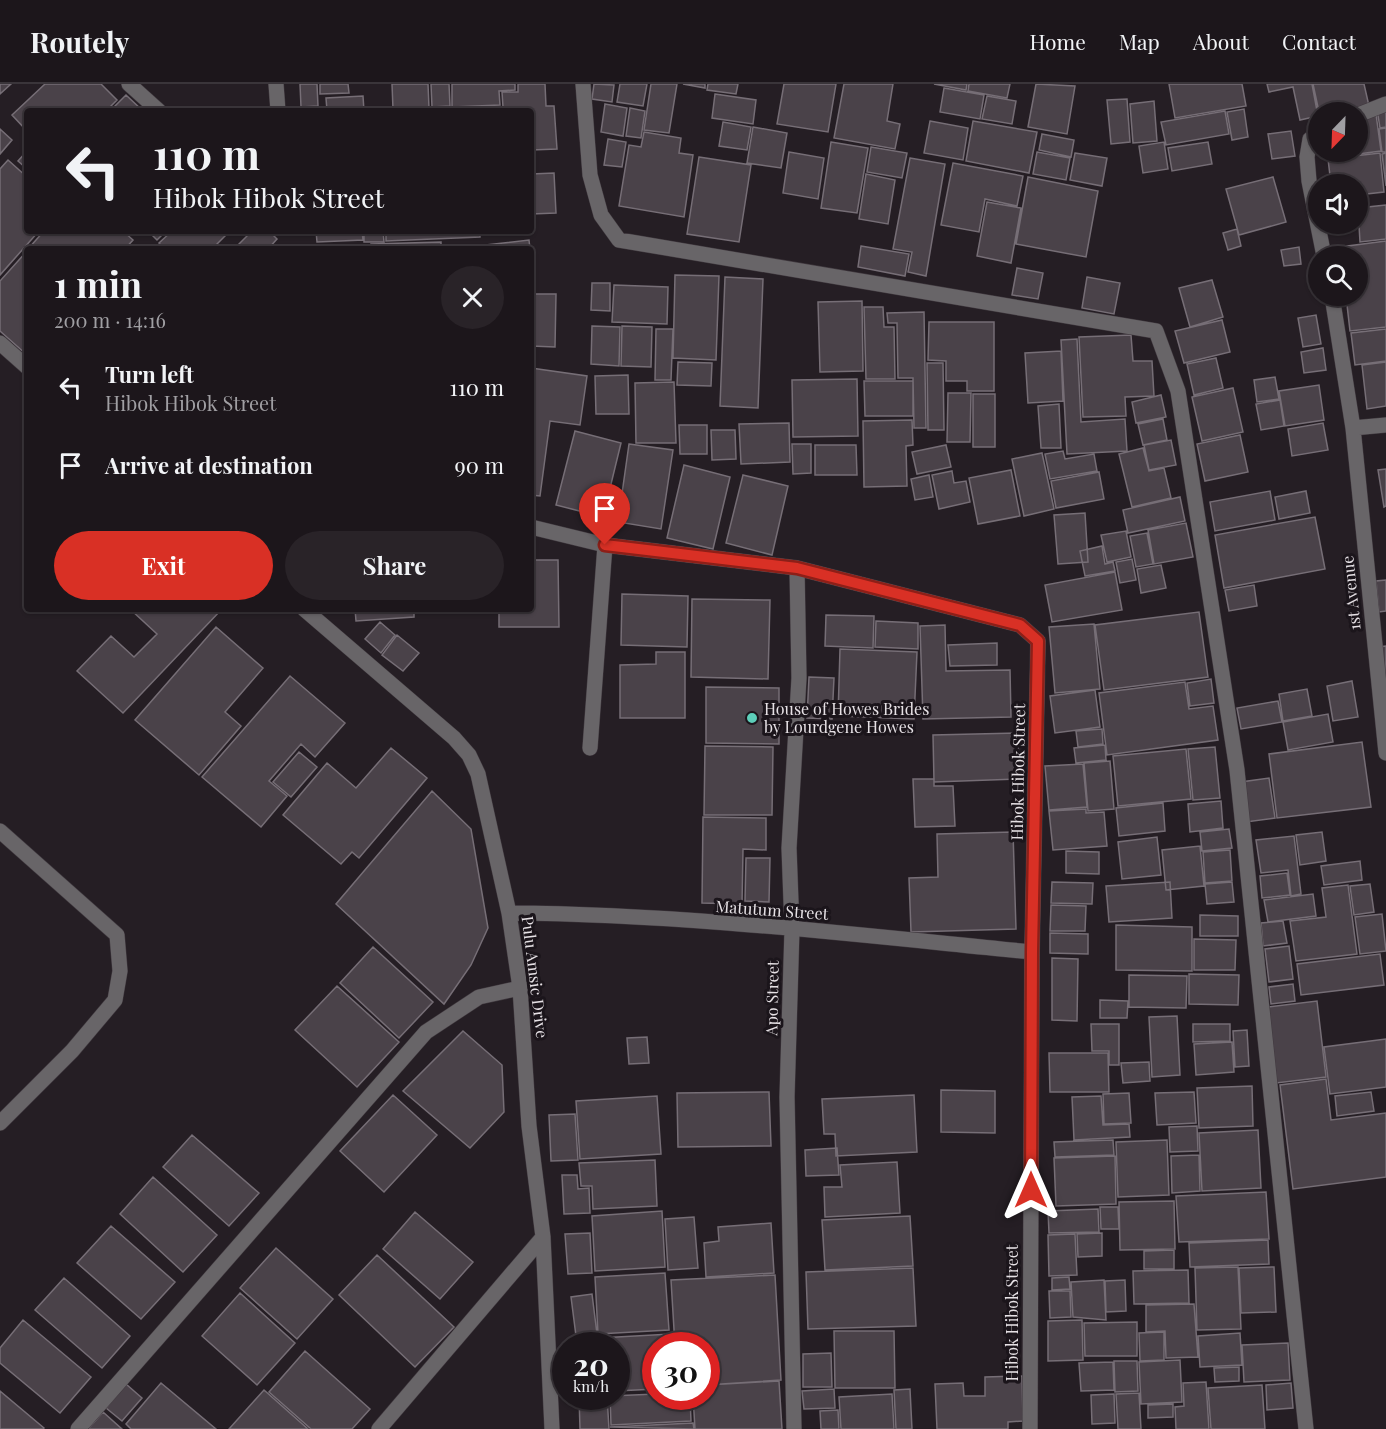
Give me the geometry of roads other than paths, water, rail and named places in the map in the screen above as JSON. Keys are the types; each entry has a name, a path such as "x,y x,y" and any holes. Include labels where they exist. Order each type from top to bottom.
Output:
{"street":[{"path":"129,84 156,108"},
{"path":"276,84 278,108"},
{"path":"582,84 590,175 601,215 619,240 1156,331 1178,391 1237,770 1306,1429"},
{"path":"1368,112 1386,104"},
{"path":"1308,152 1307,158 1322,246"},
{"name":"1st Avenue","path":"1334,306 1353,428 1386,753"},
{"path":"0,343 24,364"},
{"path":"1353,428 1386,425"},
{"name":"Hibok Hibok Street","path":"534,528 605,545 797,568 1020,625 1038,641 1032,952 1030,1429"},
{"path":"590,748 605,545"},
{"name":"Apo Street","path":"794,1429 787,1097 792,929 789,848 797,720 797,568"},
{"name":"Pulu Amsic Drive","path":"307,612 454,738 469,755 478,774 509,913 520,988 529,1126 543,1237 552,1429"},
{"path":"0,831 117,935 120,970 115,1000 72,1050 0,1124"},
{"name":"Matutum Street","path":"509,913 792,929 1032,952"},
{"path":"78,1429 426,1032 479,997 520,988"},
{"path":"379,1429 543,1237"}],"place":[{"name":"House of Howes Brides by Lourdgene Howes","path":"752,718"}]}
